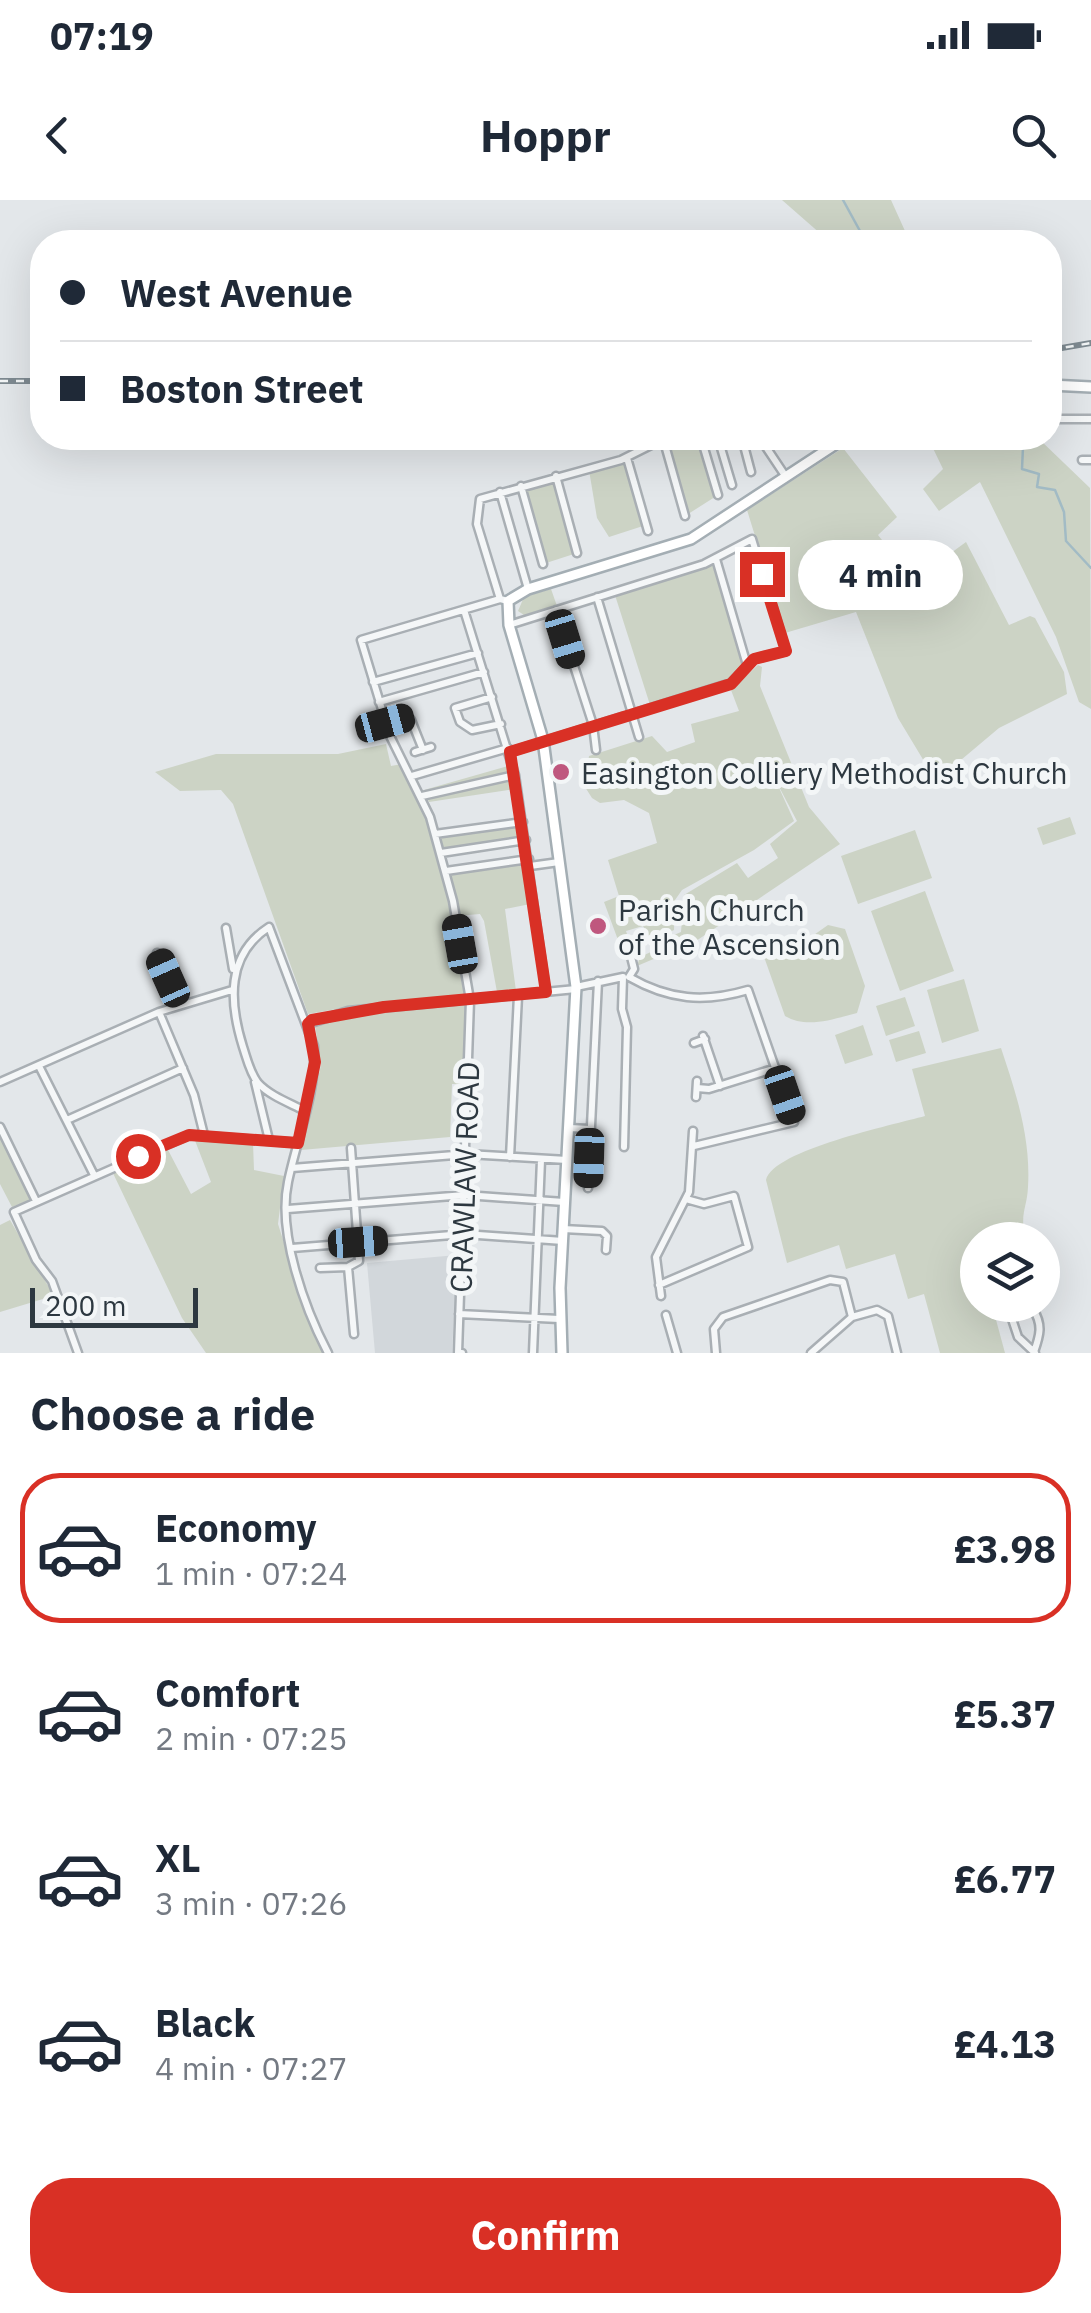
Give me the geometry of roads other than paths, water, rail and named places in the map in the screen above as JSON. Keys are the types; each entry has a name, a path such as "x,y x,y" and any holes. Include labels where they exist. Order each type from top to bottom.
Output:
{"main road":[{"path":"1062,386 1091,387"},
{"path":"562,1353 559,1320 576,988 543,740 504,600 681,543 826,450"}],"street":[{"path":"1062,420 1091,420"},
{"path":"546,992 515,775 464,610 504,600 476,518 480,499 627,458 642,450"},
{"path":"667,450 686,516"},
{"path":"705,450 718,495"},
{"path":"722,450 732,486"},
{"path":"745,450 751,472"},
{"path":"768,450 786,476"},
{"path":"627,458 648,531"},
{"path":"556,476 577,553"},
{"path":"521,486 543,564"},
{"path":"500,492 528,590"},
{"path":"412,776 731,684 754,659 786,651 752,538 716,559 509,625"},
{"path":"716,559 748,666"},
{"path":"597,598 639,736"},
{"name":"CRAWLAW ROAD","path":"460,1353 470,1000 441,853 422,796 385,723 361,640 464,610"},
{"path":"556,610 593,725 596,750"},
{"path":"374,682 478,653"},
{"path":"379,702 484,672"},
{"path":"445,710 492,698"},
{"path":"454,708 466,728 500,724"},
{"path":"385,723 411,720 423,750"},
{"path":"422,796 515,775"},
{"path":"435,834 523,822"},
{"path":"441,853 526,840"},
{"path":"446,871 559,862"},
{"path":"234,975 248,945 269,927 308,1024 315,1062 292,1168 288,1209 292,1248 308,1311 328,1353"},
{"path":"226,928 234,975 232,990 269,1140"},
{"path":"624,1147 626,977 634,969 629,949 635,943"},
{"path":"157,953 180,1004"},
{"path":"308,1024 348,1011 518,996 626,977 680,998 714,1000 748,990 794,1122 694,1146"},
{"path":"588,1188 598,981"},
{"path":"0,1082 159,1012 232,990"},
{"path":"510,1157 518,996"},
{"path":"159,1012 183,1068 204,1135"},
{"path":"694,1043 704,1038 720,1086"},
{"path":"39,1066 94,1175"},
{"path":"67,1120 183,1068"},
{"path":"697,1089 720,1086 776,1068"},
{"path":"253,1076 266,1090 306,1111"},
{"path":"0,1127 36,1201"},
{"path":"569,1128 590,1129"},
{"path":"661,1296 656,1257 686,1199 693,1131"},
{"path":"78,1353 52,1281 36,1260 14,1212 171,1141 204,1135 298,1143"},
{"path":"320,1268 348,1267 360,1261 351,1148"},
{"path":"292,1168 467,1154 567,1160"},
{"path":"534,1353 541,1159"},
{"path":"288,1209 466,1195 565,1202"},
{"path":"658,1285 748,1247 734,1196 704,1204 686,1199"},
{"path":"564,1228 602,1230 606,1250"},
{"path":"292,1248 464,1234 563,1241"},
{"path":"348,1267 354,1334"},
{"path":"716,1353 714,1330 723,1318 830,1280 843,1282 852,1317"},
{"path":"1020,1309 1032,1309 1037,1315 1041,1332 1034,1352 1014,1330 1014,1315 1020,1309"},
{"path":"815,1351 852,1317 884,1311 897,1353"},
{"path":"460,1314 559,1320"},
{"path":"666,1314 677,1353"}],"waterway":[{"path":"843,200 859,230"},
{"path":"1023,450 1022,469 1039,474 1037,487 1055,490 1064,512 1066,541 1091,568"}],"railway":[{"path":"1062,348 1091,343"},
{"path":"0,381 30,381"}],"place":[{"name":"Easington Colliery Methodist Church","path":"561,772"},
{"name":"Parish Church of the Ascension","path":"598,926"}]}
